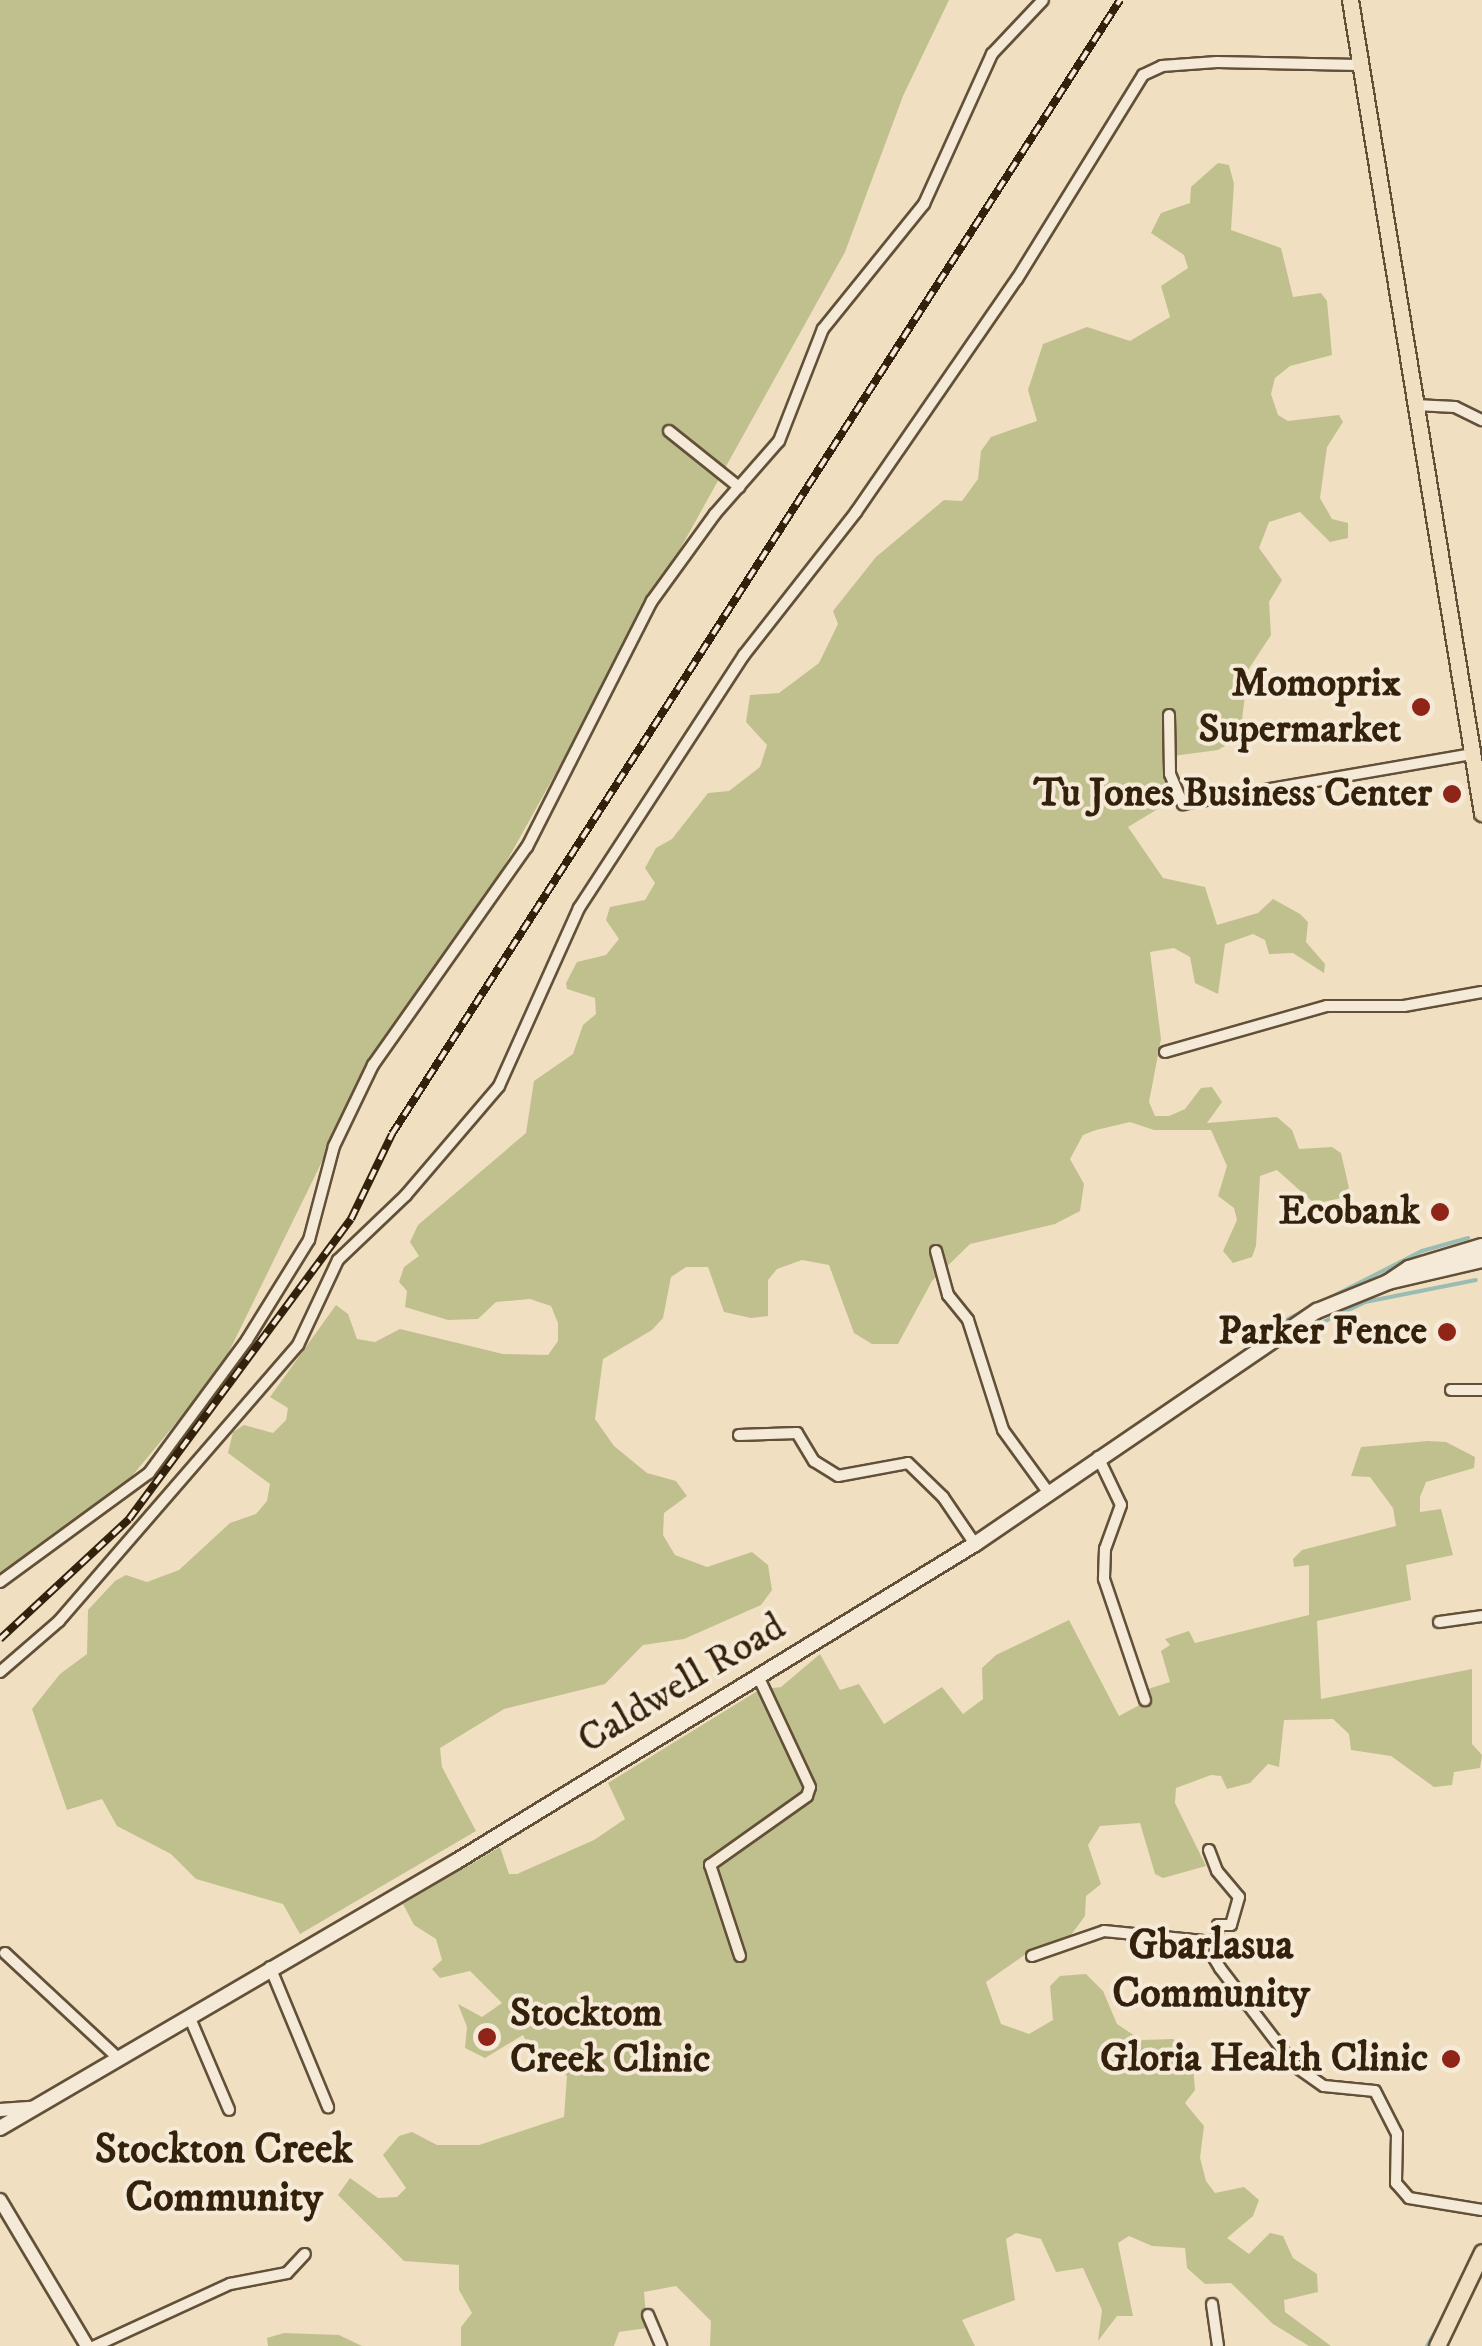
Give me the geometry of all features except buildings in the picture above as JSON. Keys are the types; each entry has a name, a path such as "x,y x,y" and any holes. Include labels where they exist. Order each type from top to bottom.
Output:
{"highway":[{"path":"1350,0 1482,811"},
{"path":"1442,2345 1482,2252"}],"main road":[{"name":"Caldwell Road","path":"1388,1282 1408,1268 1482,1246"},
{"name":"Caldwell Road","path":"0,2128 976,1544 1316,1311 1388,1282 1482,1260"}],"street":[{"path":"0,1582 148,1473 247,1340 308,1240 334,1146 373,1065 527,847 652,601 779,441 823,329 924,204 992,54 1042,0"},
{"path":"0,1672 59,1621 298,1345 338,1260 406,1194 499,1086 579,908 744,655 856,512 1017,279 1144,75 1162,66 1217,62 1358,65"},
{"path":"1415,405 1455,407 1482,420"},
{"path":"669,431 739,487"},
{"path":"1170,715 1170,774 1183,804 1471,754"},
{"path":"1165,1052 1328,1006 1404,1006 1482,992"},
{"path":"936,1251 948,1295 968,1320 996,1413 1048,1492"},
{"path":"1451,1390 1482,1390"},
{"path":"739,1435 797,1433 814,1461 838,1476 908,1463 943,1497 976,1544"},
{"path":"1098,1457 1121,1506 1106,1549 1104,1579 1145,1700"},
{"path":"1439,1622 1482,1616"},
{"path":"740,1956 710,1865 807,1796 810,1787 758,1676"},
{"path":"1209,1850 1216,1871 1239,1897 1231,1925 1218,1925 1215,1942 1220,1968 1294,2066 1324,2086 1375,2091 1397,2134 1396,2183 1410,2198 1482,2210"},
{"path":"1032,1956 1104,1931 1215,1942"},
{"path":"5,1954 117,2057"},
{"path":"270,1967 328,2107"},
{"path":"189,2016 229,2110"},
{"path":"0,2110 35,2108"},
{"path":"0,2200 87,2346"},
{"path":"95,2346 230,2284 287,2273 304,2254"},
{"path":"1212,2304 1218,2346"},
{"path":"648,2315 662,2346"}],"green space":[{"path":"0,0 949,0 903,96 845,252 483,904 381,1041 220,1370 108,1505 0,1576"},
{"path":"1218,163 1229,165 1234,184 1231,230 1281,248 1293,297 1321,293 1327,301 1332,355 1290,366 1275,378 1271,394 1278,415 1288,421 1339,415 1343,422 1327,447 1320,498 1332,519 1348,523 1348,538 1330,542 1300,512 1269,522 1259,548 1282,580 1269,602 1271,635 1248,670 1240,737 1218,750 1173,756 1171,801 1128,827 1163,878 1205,887 1217,925 1258,913 1273,899 1308,922 1306,942 1325,964 1324,973 1293,953 1269,954 1265,940 1253,934 1225,944 1218,994 1195,983 1190,957 1174,948 1150,952 1161,1039 1149,1102 1155,1116 1169,1116 1185,1109 1201,1088 1212,1087 1222,1102 1207,1123 1277,1117 1292,1130 1299,1149 1332,1147 1341,1153 1349,1188 1341,1198 1315,1204 1277,1170 1260,1176 1256,1246 1252,1257 1233,1263 1223,1251 1237,1220 1234,1208 1218,1196 1227,1166 1211,1130 1154,1130 1130,1122 1096,1130 1083,1135 1070,1159 1084,1184 1080,1211 1055,1224 970,1244 932,1281 898,1344 872,1344 854,1333 829,1265 802,1260 777,1269 768,1280 768,1316 751,1318 724,1312 708,1267 686,1267 671,1277 663,1318 652,1330 603,1359 595,1419 614,1446 647,1473 676,1481 687,1496 664,1513 663,1535 675,1555 707,1567 752,1552 768,1565 772,1590 761,1605 684,1639 643,1645 605,1684 504,1709 440,1748 442,1767 476,1831 300,1934 283,1904 196,1879 171,1854 117,1826 102,1799 67,1810 32,1709 60,1674 87,1654 88,1610 115,1581 126,1575 147,1582 179,1570 230,1523 256,1514 267,1501 270,1484 228,1453 233,1432 244,1425 273,1433 286,1420 288,1408 270,1397 336,1305 348,1314 357,1339 375,1342 400,1329 503,1354 548,1355 558,1341 558,1323 551,1306 530,1299 496,1302 478,1319 448,1320 405,1307 407,1291 399,1282 404,1267 419,1256 410,1242 418,1225 526,1133 534,1081 573,1054 583,1025 596,1014 595,998 567,989 566,983 577,962 606,955 619,939 606,920 610,907 645,900 655,883 645,868 656,848 672,839 708,793 729,791 760,767 767,745 746,722 750,695 779,693 819,663 838,624 833,611 876,557 944,500 962,501 978,479 981,451 991,437 1037,421 1028,390 1043,344 1087,327 1130,341 1170,317 1161,286 1188,268 1184,255 1151,233 1161,213 1190,203 1191,187"},
{"path":"1446,1442 1475,1457 1474,1468 1426,1482 1420,1497 1420,1512 1441,1509 1453,1555 1406,1565 1411,1600 1317,1621 1321,1699 1472,1669 1472,1744 1482,1755 1480,1768 1454,1772 1452,1785 1434,1787 1391,1756 1351,1750 1349,1734 1333,1719 1284,1720 1279,1767 1268,1764 1250,1783 1227,1789 1221,1776 1211,1775 1176,1788 1175,1803 1206,1866 1163,1878 1155,1874 1140,1823 1100,1826 1088,1845 1101,1884 1086,1896 1085,1916 1071,1935 1033,1949 986,1982 1001,2024 1029,2034 1053,2020 1050,1986 1060,1976 1086,1974 1103,1991 1117,2024 1141,2040 1173,2039 1192,2052 1195,2090 1185,2103 1204,2126 1200,2158 1206,2181 1215,2193 1244,2187 1259,2200 1253,2216 1227,2238 1249,2254 1270,2233 1283,2236 1293,2258 1317,2274 1318,2292 1284,2300 1285,2312 1331,2346 1309,2346 1273,2324 1231,2283 1205,2284 1187,2268 1185,2248 1152,2246 1129,2236 1118,2243 1133,2316 1117,2316 1098,2341 1102,2310 1083,2268 1056,2272 1041,2239 1016,2233 1006,2239 1015,2300 962,2320 975,2346 710,2346 711,2321 676,2286 644,2292 647,2328 619,2332 614,2346 461,2346 461,2327 472,2313 459,2290 459,2265 404,2261 338,2195 350,2178 378,2198 397,2197 406,2188 383,2155 399,2136 412,2132 437,2145 479,2145 564,2117 567,2076 558,2069 543,2071 523,2035 485,2058 465,2048 467,2027 458,2004 482,2017 502,2003 470,1971 440,1978 432,1969 442,1960 436,1939 414,1925 403,1904 500,1847 509,1874 517,1874 594,1840 625,1819 608,1783 759,1690 781,1687 820,1654 840,1690 859,1684 884,1724 942,1687 963,1714 983,1699 982,1668 996,1655 1069,1620 1119,1716 1149,1700 1148,1689 1170,1682 1161,1651 1170,1645 1165,1639 1189,1631 1195,1643 1309,1615 1309,1565 1294,1567 1293,1559 1302,1550 1396,1526 1393,1508 1370,1477 1351,1476 1361,1447"},
{"path":"284,2333 339,2335 362,2346 268,2346 267,2338"}],"waterway":[{"path":"1288,1319 1422,1251 1468,1238"},
{"path":"1294,1336 1365,1302 1476,1280"},
{"path":"1427,2346 1443,2318"}],"railway":[{"path":"0,1639 129,1519 351,1219 392,1134 1120,0"}],"place":[{"name":"Momoprix Supermarket","path":"1421,707"},
{"name":"Tu Jones Business Center","path":"1452,794"},
{"name":"Ecobank","path":"1440,1212"},
{"name":"Parker Fence","path":"1447,1332"},
{"name":"Stocktom Creek Clinic","path":"487,2037"},
{"name":"Gloria Health Clinic","path":"1451,2059"}],"district":[{"name":"Gbarlasua Community","path":"1211,1970"},
{"name":"Stockton Creek Community","path":"224,2174"}]}
